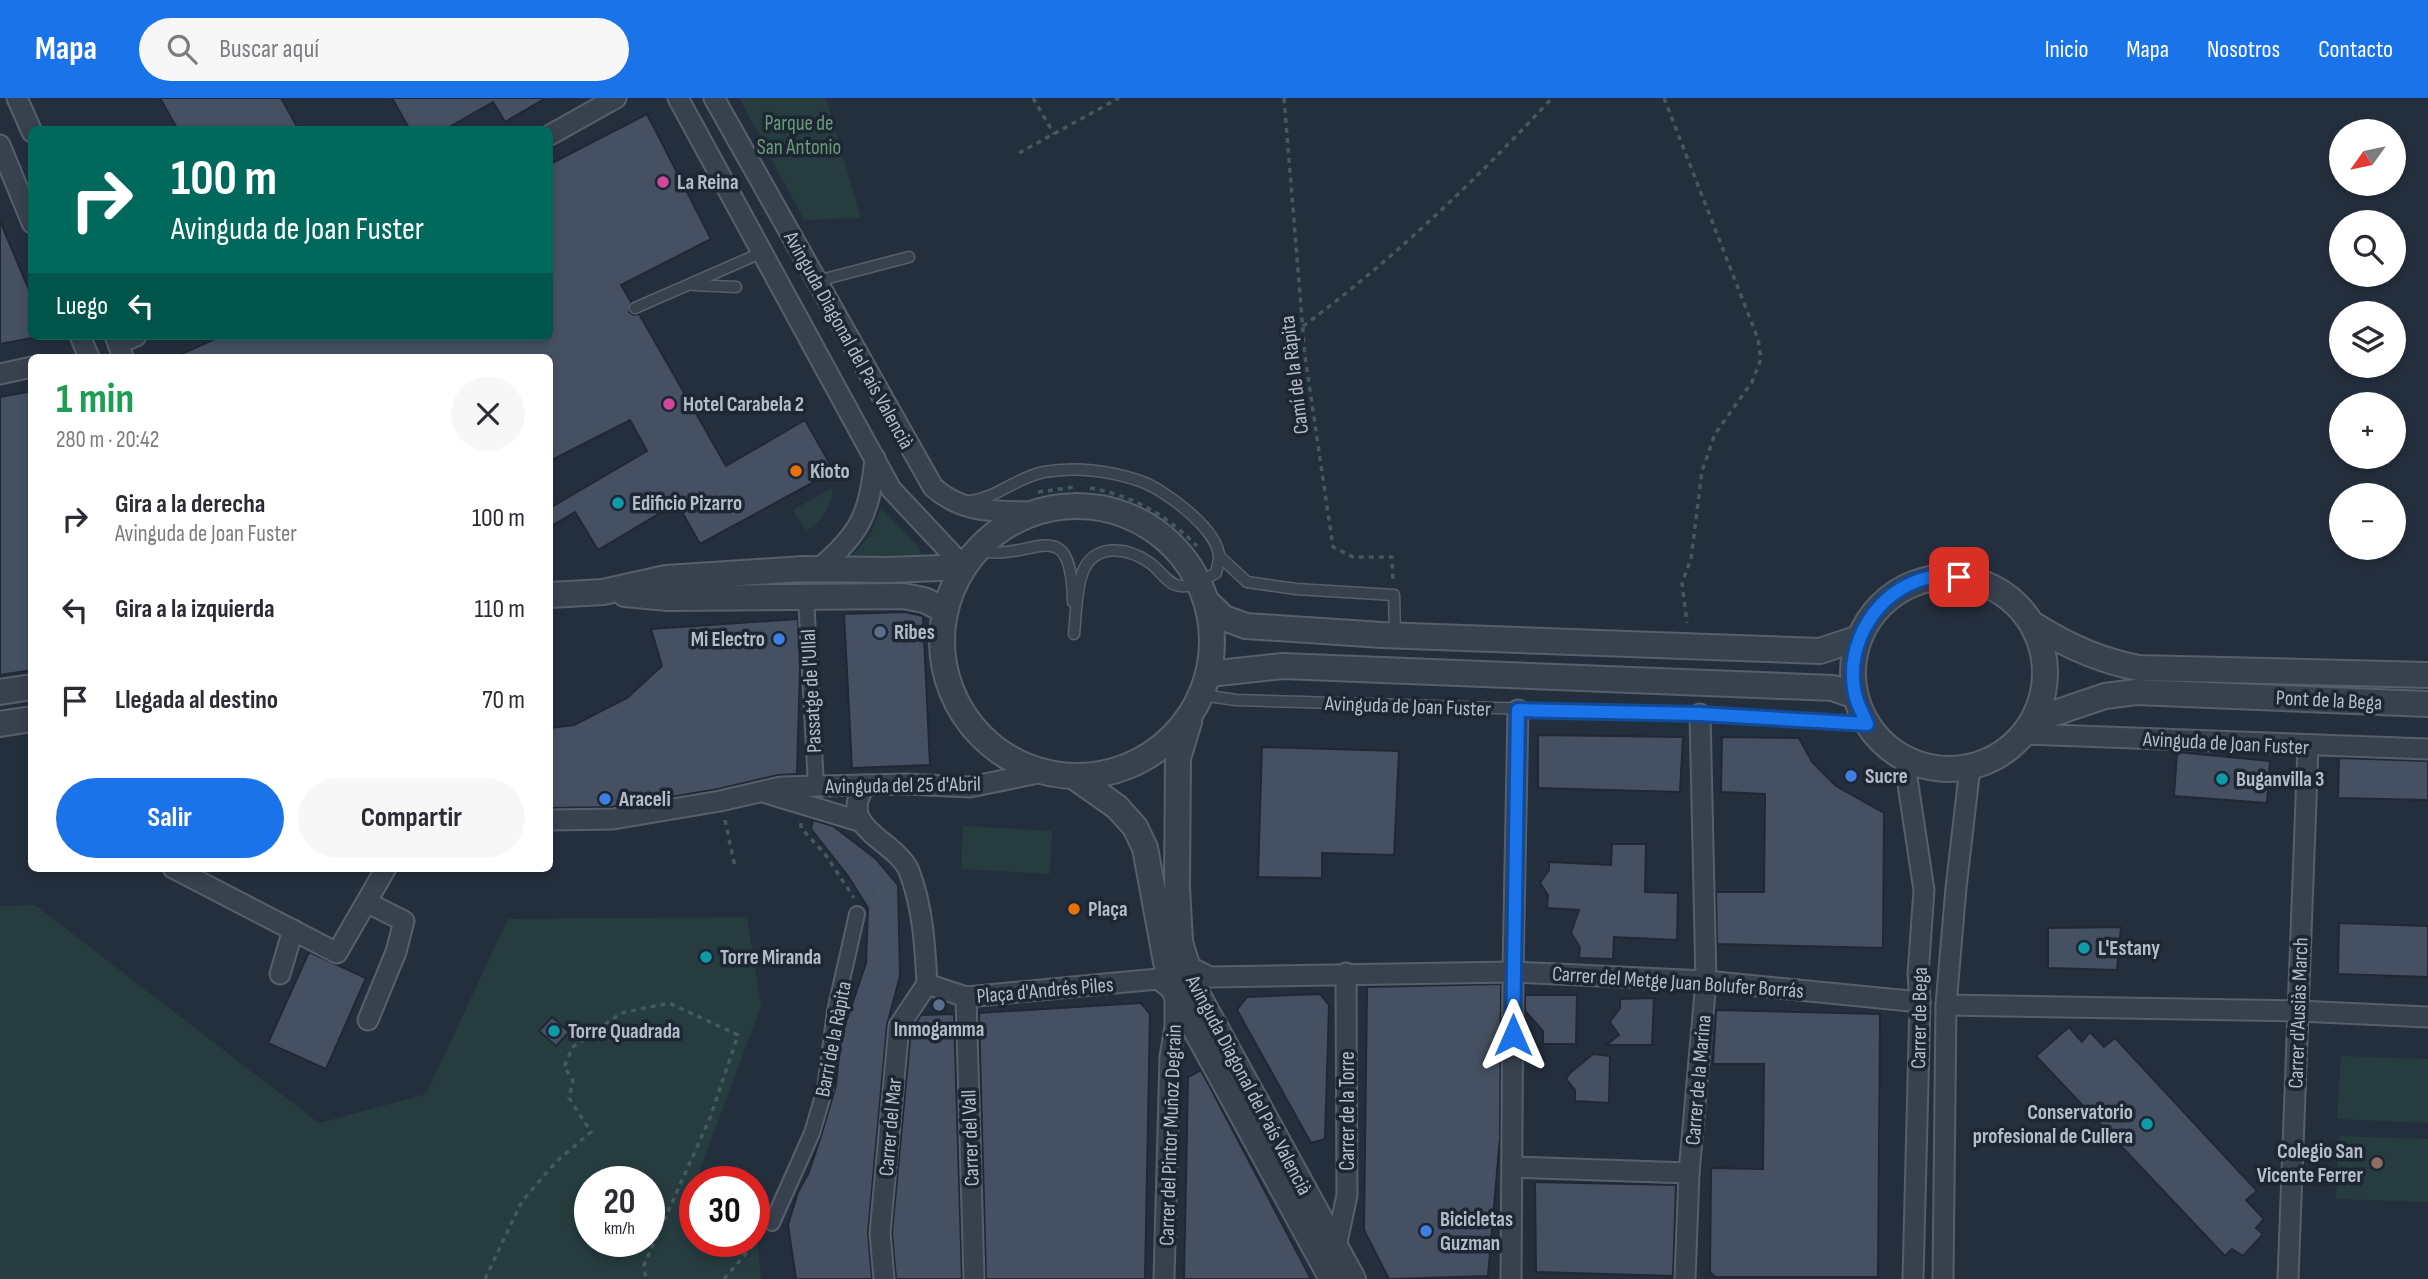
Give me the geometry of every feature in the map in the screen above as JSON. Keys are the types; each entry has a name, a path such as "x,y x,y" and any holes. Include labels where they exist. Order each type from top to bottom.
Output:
{"street":[{"path":"17,98 29,126"},
{"path":"553,133 616,98"},
{"name":"Avinguda Diagonal del País Valencià","path":"678,98 764,251 891,489 970,559"},
{"name":"Avinguda Diagonal del País Valencià","path":"714,98 933,487 954,502 986,511 1034,512"},
{"path":"0,145 28,213"},
{"path":"0,373 28,368"},
{"name":"Avinguda Diagonal del País Valencià","path":"818,569 844,548 864,518 873,484 875,457"},
{"path":"1201,695 1174,736 1153,754 1128,767 1101,775 1073,776 1043,772 1005,755 974,728 952,692 942,652 945,610 970,559 1003,528 1034,512 1072,506 1111,510 1148,525 1178,551 1203,592 1224,618 1246,626 1395,635 1821,651 1859,638"},
{"path":"603,592 666,578 818,569 889,570 970,559"},
{"path":"1959,577 1990,585 2016,603 2036,626 2045,659 2044,691 2029,727 2009,749 1991,760 1970,767 1948,769 1925,766 1904,758 1883,743 1867,724 1855,696 1854,657 1859,638 1875,611 1899,590 1928,578 1959,577"},
{"path":"553,595 603,592 668,598 903,596 925,600 945,610"},
{"name":"Avinguda Diagonal del País Valencià","path":"1203,592 1213,638 1201,695 1178,758 1176,823 1180,942 1185,965 1206,1011 1353,1279"},
{"name":"Passatge de l'Ullal","path":"806,597 816,786"},
{"name":"Pont de la Bega","path":"2036,626 2077,650 2108,662 2139,668 2428,675"},
{"name":"Avinguda de Joan Fuster","path":"1201,695 1283,666 1833,688 1855,696"},
{"path":"0,692 28,688"},
{"name":"Pont de la Bega","path":"2029,727 2105,696 2126,693 2161,691 2428,704"},
{"path":"1511,1279 1518,710"},
{"name":"Carrer de la Marina","path":"1685,1279 1689,1173 1706,981 1700,714"},
{"path":"0,724 28,720"},
{"name":"Avinguda de Joan Fuster","path":"2029,727 2308,747 2428,749"},
{"name":"Carrer d'Ausiàs March","path":"2288,1279 2308,747"},
{"name":"Carrer de Bega","path":"1904,758 1924,890 1918,975 1920,1002 1913,1279"},
{"name":"Carrer de Bega","path":"1943,1279 1947,1005 1956,888 1970,767"},
{"name":"Avinguda del 25 d'Abril","path":"553,820 613,819 720,801 781,787 970,787 1043,772"},
{"name":"Avinguda Diagonal del País Valencià","path":"1073,776 1117,807 1135,827 1144,848 1166,962 1175,992 1332,1279"},
{"path":"866,785 858,795 856,812 862,822 908,869 924,930 927,984"},
{"name":"Avinguda del 25 d'Abril","path":"762,792 862,822"},
{"path":"181,872 337,953 384,872"},
{"path":"368,903 404,921 396,952 368,1020"},
{"name":"Barri de la Ràpita","path":"772,1223 812,1133 825,1089 835,1011 857,914"},
{"path":"280,974 293,930"},
{"name":"Carrer del Metge Juan Bolufer Borrás","path":"1185,965 1210,978 1513,972 1706,981 1920,1002"},
{"name":"Carrer de la Torre","path":"1336,1247 1347,1195 1346,974"},
{"name":"Plaça d'Andrés Piles","path":"927,984 966,997 1158,979 1175,992"},
{"name":"Carrer del Mar","path":"884,1279 880,1233 899,1026 927,984"},
{"name":"Carrer del Pintor Muñoz Degrain","path":"1164,1279 1170,1057 1175,1027 1175,992"},
{"name":"Carrer del Vall","path":"966,997 974,1279"},
{"path":"1947,1005 2298,1011 2428,1017"},
{"path":"1513,1167 1689,1173"}],"lane":[{"path":"635,308 764,251"},
{"path":"817,281 909,257"},
{"path":"690,285 736,287"},
{"path":"954,502 979,500 997,493 1013,482 1045,471 1101,471 1143,481 1188,511 1210,535 1219,555 1247,582 1296,589 1394,595 1395,635"},
{"path":"970,559 1013,553 1037,544 1056,547 1066,556 1072,570 1074,634 1082,573 1092,558 1105,550 1128,551 1149,562 1172,583 1203,592 1216,573 1219,555"},
{"name":"Avinguda de Joan Fuster","path":"1201,695 1236,699 1518,710 1700,714 1867,724"}],"path":[{"path":"1033,98 1054,134"},
{"path":"1019,153 1119,98"},
{"name":"Camí de la Ràpita","path":"1284,98 1303,326 1333,547 1353,557 1392,557 1394,595"},
{"path":"1303,326 1348,293 1499,155 1552,98"},
{"path":"1664,98 1758,339 1761,359 1752,382 1715,435 1702,471 1691,559 1682,583 1689,646"},
{"path":"720,801 735,867"},
{"path":"802,804 801,828 825,854 853,895 857,914 908,869"},
{"path":"485,1279 523,1201 557,1161 591,1132 569,1097 573,1080 565,1067 573,1047 621,1013 669,1003 738,1035 709,1118 644,1265 646,1279"},
{"path":"724,1279 772,1223"}],"green space":[{"name":"Parque de San Antonio","path":"739,98 826,98 861,218 804,220"},
{"path":"833,487 825,512 806,531 793,510"},
{"path":"881,508 918,546 921,554 919,560 849,560 870,535"},
{"path":"963,826 1052,831 1050,874 961,869"},
{"path":"35,905 319,1123 426,1094 508,919 747,917 761,1006 701,1166 679,1166 679,1257 759,1257 761,1279 0,1279 0,906"},
{"path":"2341,1056 2428,1059 2428,1123 2337,1119"},
{"path":"2339,1136 2428,1139 2428,1202 2336,1199"}],"building":[{"path":"160,98 281,98 297,126 176,126"},
{"path":"392,98 546,98 505,122 493,102 451,126 408,126"},
{"path":"647,114 711,239 621,285 631,302 629,312 639,314 726,466 805,420 834,471 700,544 677,503 598,550 575,512 553,525 553,506 647,451 630,420 553,459 553,354 182,354 212,340 553,340 553,162"},
{"path":"0,221 28,288 28,339 0,344"},
{"path":"28,392 28,671 0,675 0,397"},
{"path":"905,612 923,616 930,765 852,768 844,614"},
{"path":"798,619 800,665 797,774 778,775 718,789 612,807 553,808 553,728 574,725 627,698 662,666 651,629"},
{"path":"1538,735 1683,737 1680,792 1538,788"},
{"path":"1722,737 1799,738 1812,762 1836,786 1884,813 1883,948 1717,944 1716,892 1764,892 1765,794 1721,792"},
{"path":"1262,747 1399,751 1394,855 1322,853 1322,878 1258,877"},
{"name":"Buganvilla 3","path":"2177,752 2270,761 2267,803 2174,796"},
{"path":"2339,758 2428,761 2428,800 2338,798"},
{"path":"813,820 833,826 876,859 898,885 900,976 887,1025 868,1232 872,1279 796,1279 788,1225 821,1136 836,1085 841,1037 866,963 868,908 848,876 811,829"},
{"path":"1612,844 1646,844 1645,892 1678,893 1677,940 1614,937 1613,959 1579,958 1580,947 1571,933 1579,910 1547,908 1548,895 1540,883 1549,870 1549,862 1611,865"},
{"path":"2339,923 2428,926 2428,977 2338,974"},
{"name":"L'Estany","path":"2121,927 2117,970 2048,968 2048,928"},
{"path":"309,952 366,978 326,1069 268,1043"},
{"path":"1501,984 1500,1137 1488,1276 1389,1279 1364,1230 1367,987"},
{"path":"1320,994 1329,1005 1325,1139 1311,1143 1237,1010 1247,997"},
{"path":"1525,995 1577,995 1576,1044 1543,1044 1543,1031 1525,1011"},
{"path":"1654,998 1652,1045 1606,1045 1619,1035 1610,1022 1620,1008 1620,999"},
{"path":"1141,1003 1150,1014 1145,1279 986,1279 979,1013"},
{"path":"1716,1010 1880,1014 1878,1277 1715,1277 1710,1272 1711,1168 1763,1169 1764,1064 1713,1064"},
{"path":"954,1014 962,1279 896,1279 892,1233 911,1030 921,1015"},
{"name":"Torre Quadrada","path":"552,1017 569,1032 556,1046 539,1031"},
{"name":"Conservatorio profesional de Cullera","path":"2069,1027 2082,1042 2090,1032 2104,1047 2115,1038 2257,1191 2246,1200 2264,1219 2256,1228 2263,1234 2243,1256 2232,1249 2225,1256 2036,1056"},
{"path":"1593,1054 1610,1056 1609,1103 1575,1101 1575,1090 1566,1079"},
{"path":"1201,1070 1311,1279 1184,1279 1188,1077"},
{"path":"1535,1182 1676,1185 1673,1276 1536,1272"}],"place":[{"name":"La Reina","path":"663,182"},
{"name":"Hotel Carabela 2","path":"669,404"},
{"name":"Kioto","path":"796,471"},
{"name":"Edificio Pizarro","path":"618,503"},
{"name":"Ribes","path":"880,632"},
{"name":"Mi Electro","path":"779,639"},
{"name":"Sucre","path":"1851,776"},
{"name":"Buganvilla 3","path":"2222,779"},
{"name":"Araceli","path":"605,799"},
{"name":"Plaça","path":"1074,909"},
{"name":"L'Estany","path":"2084,948"},
{"name":"Torre Miranda","path":"706,957"},
{"name":"Inmogamma","path":"939,1005"},
{"name":"Torre Quadrada","path":"554,1031"},
{"name":"Conservatorio profesional de Cullera","path":"2147,1124"},
{"name":"Colegio San Vicente Ferrer","path":"2377,1163"},
{"name":"Bicicletas Guzman","path":"1426,1231"}],"route":[{"path":"1513,1035 1518,710 1700,714 1867,724 1855,696 1854,657 1859,638 1875,611 1899,590 1928,578 1959,577"}]}
